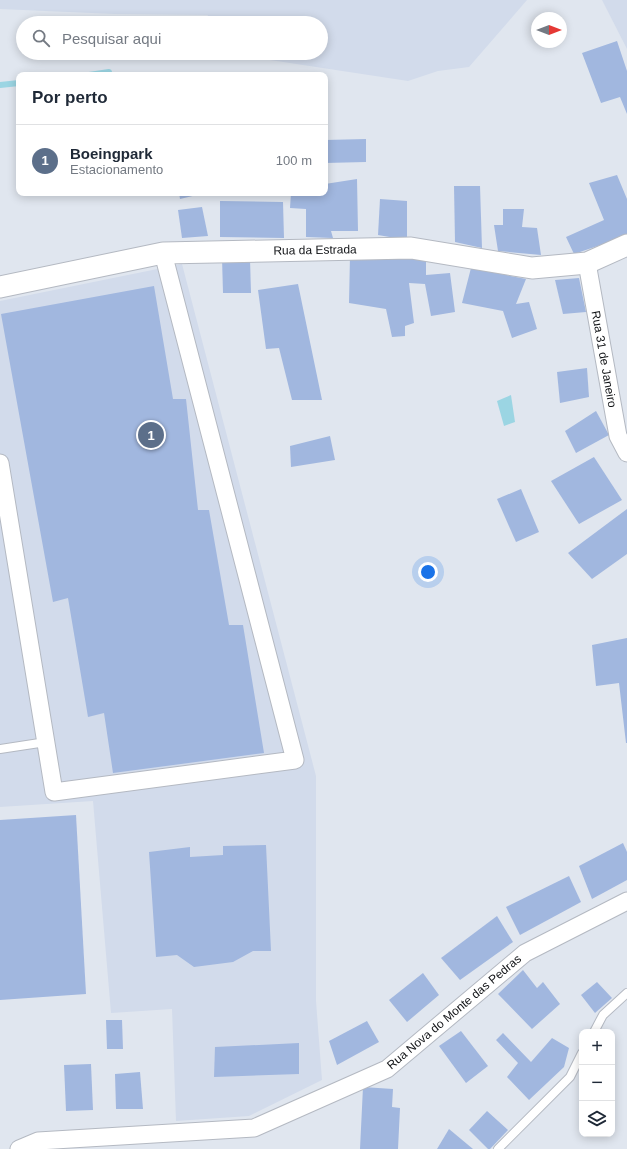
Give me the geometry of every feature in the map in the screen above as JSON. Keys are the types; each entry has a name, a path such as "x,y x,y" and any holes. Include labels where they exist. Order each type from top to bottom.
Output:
{"street":[{"name":"Rua da Estrada","path":"0,287 162,253 411,248 532,268 587,263 627,244"},
{"path":"0,463 5,521 54,792 295,760 162,253"},
{"name":"Rua 31 de Janeiro","path":"587,263 618,436 627,453"},
{"name":"Rua Nova do Monte das Pedras","path":"19,1149 38,1141 254,1128 387,1069 525,953 627,902"}],"lane":[{"path":"0,749 46,742"},
{"path":"596,1029 603,1016 627,993"},
{"path":"498,1149 570,1077 579,1059"}],"shaded area":[{"path":"0,0 527,0 469,67 438,71 408,81 270,60 328,60 328,16 208,16 0,9"},
{"path":"602,0 627,0 627,49"},
{"path":"182,264 316,776 316,1001 322,1080 249,1116 176,1121 172,1009 111,1013 93,801 0,807 0,301"}],"water":[{"path":"511,395 515,422 504,426 497,401"}],"building":[{"path":"617,41 627,71 627,114 620,97 601,103 582,53"},
{"path":"366,139 366,162 328,163 328,140"},
{"path":"617,175 627,199 627,236 574,254 566,237 604,220 589,183"},
{"path":"357,179 358,231 331,231 333,238 306,237 306,209 290,208 291,196 328,196 328,184"},
{"path":"454,186 480,186 482,248 455,242"},
{"path":"180,196 193,196 180,199"},
{"path":"380,199 407,201 407,240 378,235"},
{"path":"220,201 283,202 284,238 220,237"},
{"path":"202,207 208,236 182,238 178,210"},
{"path":"503,209 524,209 522,227 537,228 541,255 498,251 494,225 503,225"},
{"path":"350,256 426,257 426,275 450,273 455,312 431,316 425,284 409,283 414,323 405,326 405,336 392,337 386,309 349,303"},
{"path":"222,258 250,259 251,293 223,293"},
{"path":"471,268 526,279 516,304 529,302 537,329 512,338 503,311 462,303"},
{"path":"579,278 586,312 563,314 555,280"},
{"path":"298,284 322,400 292,400 279,348 266,349 258,290"},
{"path":"154,286 173,399 186,399 198,510 209,510 229,625 243,625 264,753 113,773 104,713 88,717 68,598 53,602 1,314"},
{"path":"587,368 589,397 560,403 557,372"},
{"path":"596,411 609,435 576,453 565,431"},
{"path":"330,436 335,460 291,467 290,446"},
{"path":"594,457 622,500 579,524 551,481"},
{"path":"521,489 539,532 516,542 497,499"},
{"path":"627,509 627,554 592,579 568,553"},
{"path":"627,638 626,743 619,683 596,686 592,645"},
{"path":"76,815 86,994 0,1000 0,820"},
{"path":"623,843 627,852 627,880 592,899 579,866"},
{"path":"266,845 271,951 253,951 233,962 194,967 177,955 156,957 149,852 190,847 190,857 223,855 223,846"},
{"path":"569,876 581,902 520,935 506,907"},
{"path":"497,916 513,942 460,980 441,958"},
{"path":"523,970 537,988 543,982 560,1004 532,1029 498,994"},
{"path":"423,973 439,995 407,1022 389,1000"},
{"path":"597,982 612,998 595,1013 581,995"},
{"path":"106,1020 122,1020 123,1049 107,1049"},
{"path":"367,1021 379,1042 337,1065 329,1041"},
{"path":"461,1031 488,1066 466,1083 439,1046"},
{"path":"503,1033 531,1062 552,1038 569,1048 564,1067 529,1100 507,1077 518,1063 496,1040"},
{"path":"299,1043 299,1074 214,1077 215,1047"},
{"path":"91,1064 93,1110 66,1111 64,1065"},
{"path":"140,1072 143,1109 116,1109 115,1074"},
{"path":"363,1087 393,1089 392,1107 400,1108 398,1149 360,1149"},
{"path":"487,1111 508,1130 490,1149 488,1149 469,1130"},
{"path":"449,1129 473,1149 437,1149"}],"waterway":[{"path":"0,85 16,83"}],"place":[{"name":"Boeingpark","path":"151,435"}]}
